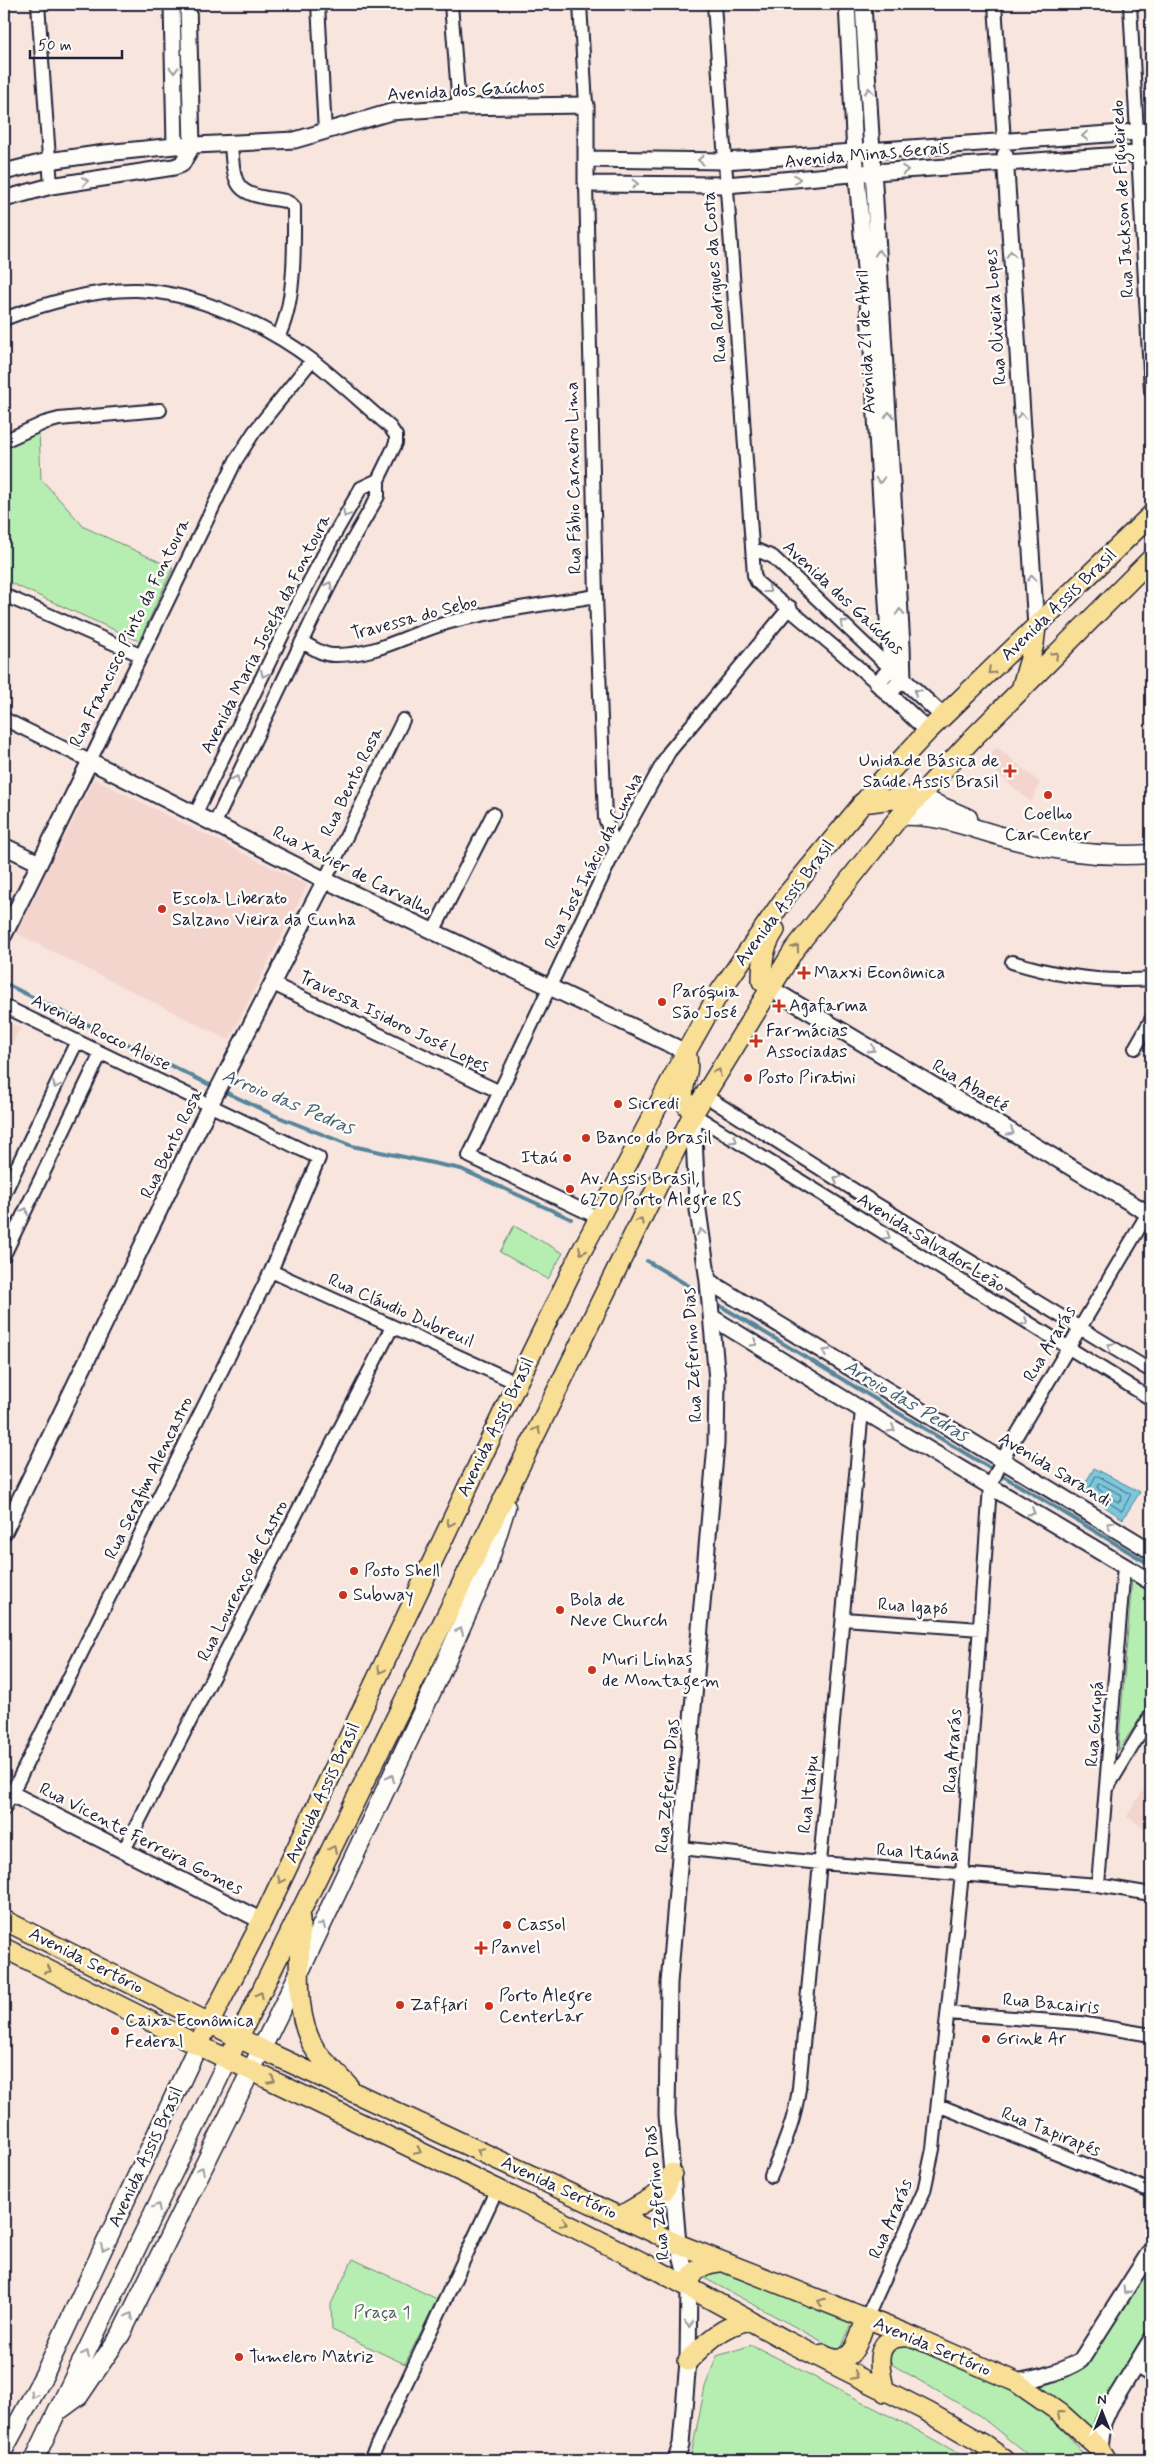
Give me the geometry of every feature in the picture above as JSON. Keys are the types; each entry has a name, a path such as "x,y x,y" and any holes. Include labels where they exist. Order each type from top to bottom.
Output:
{"main road":[{"name":"Avenida Assis Brasil","path":"4,2449 44,2375 208,2024 262,1921 517,1383 599,1218 719,993 789,892 862,803 944,716 1151,516"},
{"name":"Avenida Assis Brasil","path":"34,2460 60,2410 238,2038 300,1916 704,1095 794,950 900,816 1151,559"},
{"path":"1021,690 1034,644 1036,627"},
{"path":"862,803 918,796 1018,841"},
{"path":"900,816 926,816 1018,841 1076,854 1112,856 1151,854"},
{"path":"770,988 762,981 764,954 766,944 789,905 789,892"},
{"path":"686,1052 689,1074 684,1088 684,1101 693,1114"},
{"name":"Avenida Assis Brasil","path":"60,2410 78,2396 121,2334 301,1969 440,1674 486,1571 516,1474"},
{"path":"300,1916 301,1969 299,2002 304,2027 317,2052 354,2091"},
{"name":"Avenida Sertório","path":"4,1920 208,2024 678,2244 719,2262 914,2338 1016,2382 1059,2412 1103,2455"},
{"name":"Avenida Sertório","path":"4,1948 198,2045 497,2189 689,2286 787,2341 928,2412 983,2444 1005,2460"},
{"path":"619,2216 665,2190 672,2174"},
{"path":"689,2286 695,2271 702,2265 719,2262"},
{"path":"787,2341 840,2360 852,2352 866,2319"},
{"path":"688,2361 714,2336 733,2324 749,2320"},
{"path":"885,2392 879,2363 884,2345 894,2337 914,2338"}],"street":[{"path":"38,4 51,186"},
{"path":"172,4 175,146"},
{"path":"4,199 51,186 174,168 182,164 192,146 188,4"},
{"path":"318,4 325,132"},
{"path":"451,4 459,107"},
{"path":"580,4 586,105"},
{"name":"Rua Rodrigues da Costa","path":"714,4 752,548"},
{"name":"Avenida 21 de Abril","path":"847,4 856,174 879,350"},
{"name":"Avenida 21 de Abril","path":"863,4 874,172 879,350 884,441 902,678"},
{"name":"Rua Oliveira Lopes","path":"995,4 1036,627"},
{"name":"Rua Jackson de Figueiredo","path":"1130,4 1144,131 1151,391"},
{"name":"Avenida dos Gaúchos","path":"4,172 48,161 175,146 288,141 325,132 360,119 391,112 459,107 586,105"},
{"name":"Rua Fábio Carneiro Lima","path":"586,105 586,184 596,596 605,818 616,848"},
{"name":"Avenida Minas Gerais","path":"586,159 724,161 1144,131"},
{"path":"232,144 236,180 241,189 255,196 287,201 294,207 290,298 278,337"},
{"name":"Avenida Minas Gerais","path":"586,184 726,185 874,172 1145,154"},
{"path":"4,319 68,300 135,290 160,292 185,298 231,315 278,337 312,360"},
{"name":"Avenida Maria Josefa da Fontoura","path":"216,823 316,612 351,543 378,496 378,480 396,443 396,436 390,427 312,360"},
{"name":"Rua Francisco Pinto da Fontoura","path":"4,935 236,460 254,432 312,360"},
{"path":"4,441 44,423 59,419 160,410"},
{"name":"Avenida 21 de Abril","path":"884,441 891,668"},
{"name":"Avenida Maria Josefa da Fontoura","path":"196,813 298,603 334,534 362,488 378,480"},
{"path":"334,534 351,543"},
{"path":"752,548 752,565 757,582 790,607 877,683 928,732"},
{"name":"Avenida dos Gaúchos","path":"752,548 773,557 944,716"},
{"path":"4,595 140,655"},
{"name":"Travessa do Sebo","path":"302,642 332,655 357,653 387,647 422,631 451,622 596,596"},
{"path":"298,603 316,612"},
{"name":"Rua José Inácio da Cunha","path":"599,1218 469,1156 616,848 668,752 790,607"},
{"path":"877,683 891,668"},
{"path":"888,694 902,678"},
{"name":"Rua Xavier de Carvalho","path":"4,719 216,823 325,880 686,1052"},
{"name":"Rua Bento Rosa","path":"4,1532 212,1104 403,720"},
{"path":"433,932 493,814"},
{"path":"4,846 39,863"},
{"path":"1012,962 1072,977 1112,980 1151,979"},
{"name":"Travessa Isidoro José Lopes","path":"273,984 500,1092"},
{"name":"Rua Abaeté","path":"770,988 1149,1214"},
{"name":"Avenida Rocco Aloise","path":"4,1006 212,1104 319,1158"},
{"path":"1135,1048 1151,1020"},
{"path":"4,1194 77,1041"},
{"path":"4,1255 101,1053"},
{"name":"Avenida Salvador Leão","path":"704,1095 873,1202 1151,1371"},
{"name":"Avenida Salvador Leão","path":"693,1114 1151,1399"},
{"name":"Rua Zeferino Dias","path":"676,2460 681,2444 688,2361 689,2286 678,2244 668,2115 669,1984 716,1444 717,1380 709,1285 697,1203 693,1114"},
{"name":"Rua Serafim Alencastro","path":"4,1809 7,1792 271,1271 319,1158"},
{"path":"862,1220 873,1202"},
{"name":"Rua Ararás","path":"866,2319 924,2191 929,2171 938,2105 962,1874 991,1484 1000,1464 1067,1348 1149,1214"},
{"name":"Rua Cláudio Dubreuil","path":"271,1271 517,1383"},
{"name":"Avenida Sarandi","path":"709,1285 1000,1464 1151,1551"},
{"path":"712,1313 862,1410 991,1484 1151,1582"},
{"name":"Rua Lourenço de Castro","path":"124,1850 392,1327"},
{"name":"Rua Itaipu","path":"771,2176 797,2108 862,1410"},
{"name":"Rua Gurupá","path":"1098,1885 1108,1787 1124,1566"},
{"name":"Rua Igapó","path":"844,1619 980,1629"},
{"path":"1108,1787 1151,1715"},
{"name":"Rua Vicente Ferreira Gomes","path":"7,1792 262,1921"},
{"name":"Rua Itaúna","path":"681,1848 820,1863 1098,1885 1151,1894"},
{"name":"Rua Bacairis","path":"948,2013 1080,2023 1151,2035"},
{"name":"Rua Tapirapés","path":"938,2105 1151,2191"},
{"path":"370,2460 497,2189"},
{"path":"1016,2382 1045,2377 1067,2369 1081,2360 1151,2250"},
{"path":"1103,2455 1103,2423 1151,2340"},
{"path":"1135,2366 1151,2376"}],"shaded area":[{"name":"Unidade Básica de Saúde Assis Brasil","path":"997,747 1040,783 1031,802 983,761"},
{"name":"Escola Liberato Salzano Vieira da Cunha","path":"94,779 307,885 229,1040 16,933"},
{"path":"4,1020 20,1028 4,1061"},
{"path":"1151,1777 1151,1832 1127,1817"}],"green space":[{"path":"39,431 41,479 84,527 173,568 139,641 4,580 4,449"},
{"path":"514,1226 563,1253 548,1279 500,1252"},
{"path":"1132,1579 1151,1591 1151,1702 1118,1751"},
{"name":"Praça 1","path":"353,2259 437,2299 405,2364 332,2330 331,2304"},
{"path":"1151,2262 1151,2332 1109,2401 1097,2433 1038,2383 1065,2375 1090,2361"},
{"path":"709,2266 854,2318 840,2351 704,2278"},
{"path":"752,2345 913,2428 970,2460 690,2460 705,2387 717,2356"},
{"path":"894,2345 904,2345 966,2369 1026,2399 1068,2435 1089,2460 1034,2460 980,2416 893,2365 889,2358"}],"water":[{"path":"1094,1468 1140,1492 1123,1519 1081,1491"}],"waterway":[{"name":"Arroio das Pedras","path":"4,983 214,1087"},
{"name":"Arroio das Pedras","path":"221,1090 276,1116 352,1146 461,1169 571,1219"},
{"name":"Arroio das Pedras","path":"647,1261 704,1295"},
{"name":"Arroio das Pedras","path":"714,1302 1151,1565"}],"place":[{"name":"Unidade Básica de Saúde Assis Brasil","path":"1010,771"},
{"name":"Coelho Car Center","path":"1048,795"},
{"name":"Escola Liberato Salzano Vieira da Cunha","path":"162,909"},
{"name":"Maxxi Econômica","path":"804,973"},
{"name":"Paróquia São José","path":"662,1002"},
{"name":"Agafarma","path":"779,1006"},
{"name":"Farmácias Associadas","path":"756,1041"},
{"name":"Posto Piratini","path":"748,1078"},
{"name":"Sicredi","path":"618,1104"},
{"name":"Banco do Brasil","path":"586,1138"},
{"name":"Itaú","path":"567,1158"},
{"name":"Av. Assis Brasil, 6270 Porto Alegre RS","path":"570,1189"},
{"name":"Posto Shell","path":"354,1571"},
{"name":"Subway","path":"343,1595"},
{"name":"Bola de Neve Church","path":"560,1610"},
{"name":"Muri Linhas de Montagem","path":"592,1670"},
{"name":"Cassol","path":"507,1925"},
{"name":"Panvel","path":"481,1948"},
{"name":"Zaffari","path":"400,2005"},
{"name":"Porto Alegre CenterLar","path":"489,2006"},
{"name":"Caixa Econômica Federal","path":"115,2031"},
{"name":"Grink Ar","path":"986,2039"},
{"name":"Tumelero Matriz","path":"239,2357"}]}
